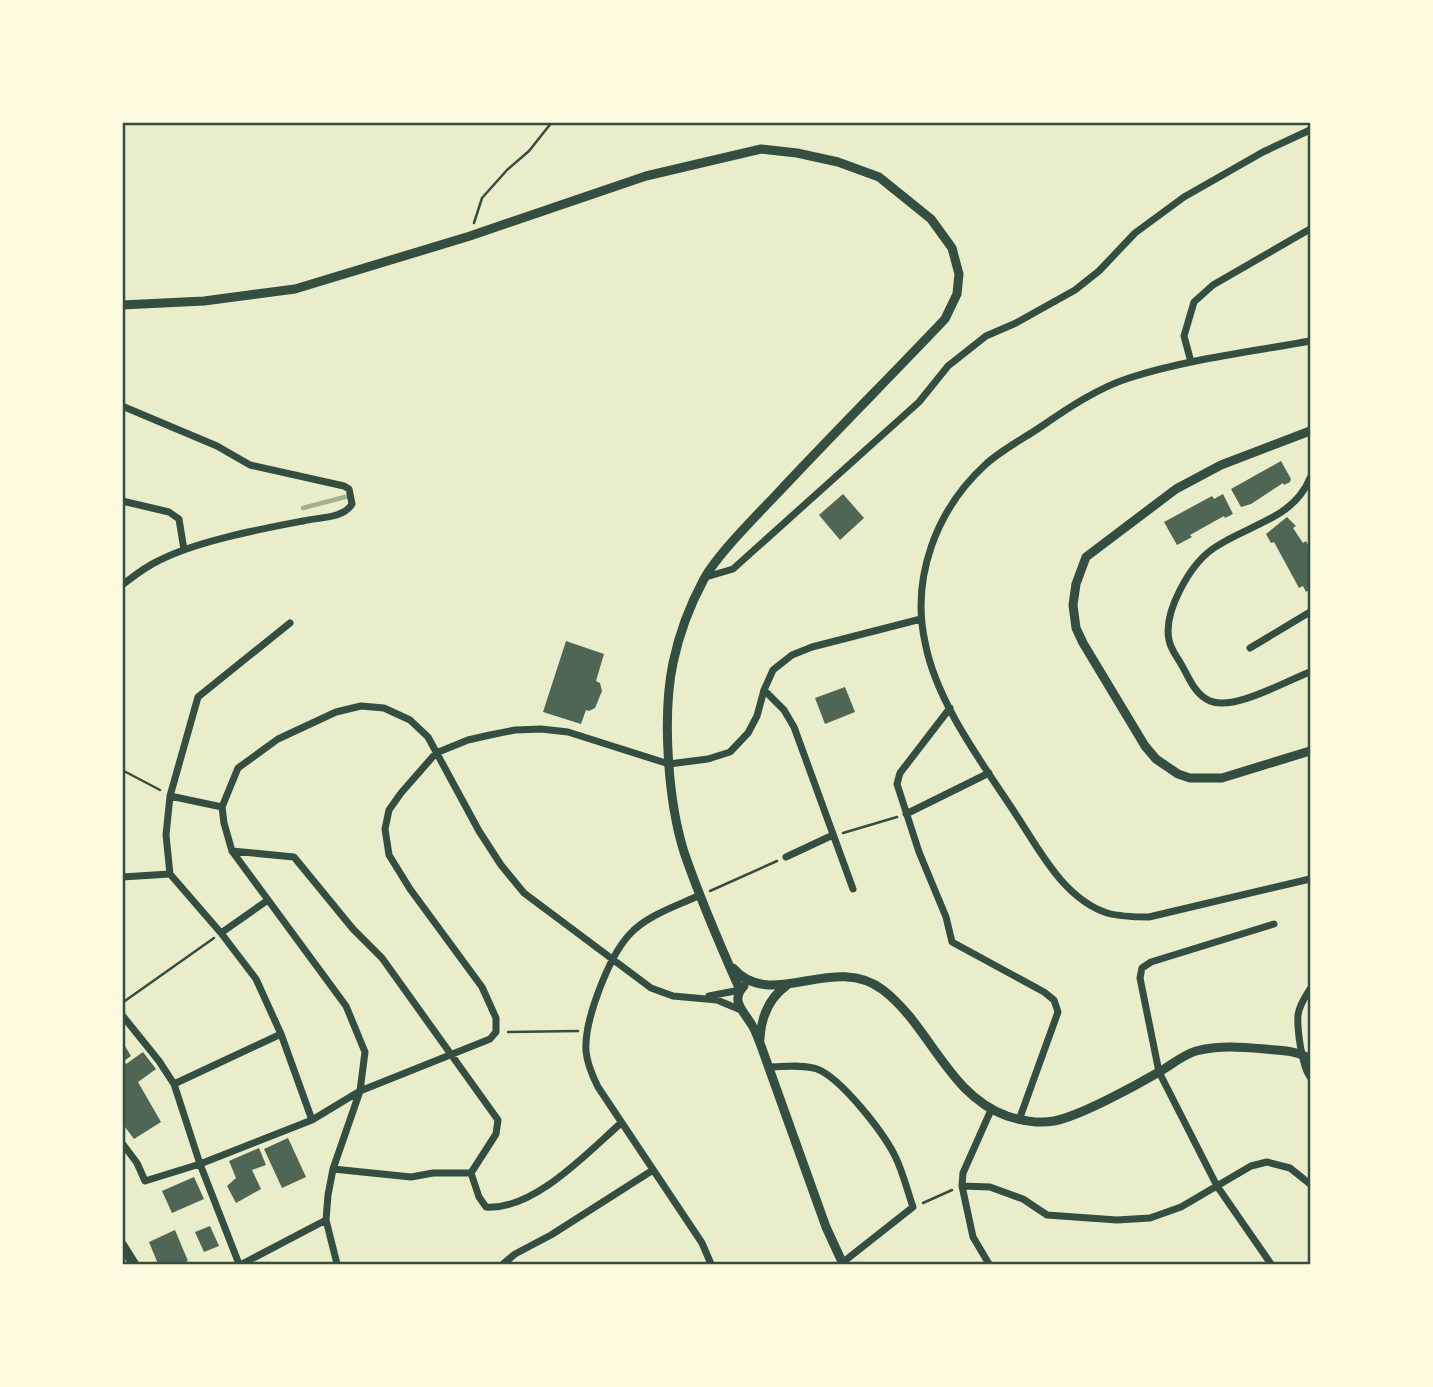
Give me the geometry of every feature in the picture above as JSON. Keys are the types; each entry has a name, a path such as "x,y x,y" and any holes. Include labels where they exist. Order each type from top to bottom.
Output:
{"main road":[{"path":"122,1245 134,1265"}],"street":[{"path":"706,577 733,569 919,402 948,366 986,336 1016,323 1075,289 1099,271 1135,233 1184,197 1263,152 1311,130"},
{"path":"122,305 204,301 295,289 470,236 646,176 761,149 838,162 879,177 931,219 952,248 959,274 957,294 945,319 789,481 706,577 689,612 673,664 668,704 669,764 684,850 740,990"},
{"path":"1191,362 1184,336 1194,302 1213,285 1311,229"},
{"path":"1311,341 1191,362 1126,379 1081,401 985,465 946,512 937,531 923,575 920,619 933,673 950,708 989,773 1063,883 1076,896 1107,913 1127,917 1165,915 1311,879"},
{"path":"122,406 217,446 250,466 344,486 349,489 352,497 349,510 336,515 184,550 145,568 122,585"},
{"path":"1311,431 1221,465 1176,489 1086,557 1076,584 1073,605 1076,628 1083,643 1145,746 1166,767 1190,778 1222,778 1311,751"},
{"path":"1311,478 1289,509 1212,549 1198,564 1177,597 1167,631 1172,651 1187,678 1199,694 1210,701 1220,703 1241,700 1311,672"},
{"path":"122,501 152,506 179,519 184,550"},
{"path":"1250,648 1311,612"},
{"path":"122,1143 138,1163 145,1181 200,1164 312,1120 360,1091 490,1039 496,1032 496,1018 482,986 410,889 389,855 385,829 389,810 436,752 479,737 515,730 541,729 568,732 669,764 708,759 730,752 748,733 774,670 792,655 812,647 920,619"},
{"path":"290,623 198,698 170,796 166,835 170,874 256,979 281,1034 312,1120"},
{"path":"764,690 784,710 794,727 853,889"},
{"path":"337,1265 326,1220 333,1169 360,1091 365,1052 346,1006 232,851 222,807 238,768 278,739 335,712 361,706 384,708 410,720 422,730 479,831 501,865 524,893 651,988 673,996 717,1000 756,1016 768,1008 775,996 797,981"},
{"path":"950,708 900,774 897,784 946,917 951,942 1054,1000 1058,1012 1019,1120"},
{"path":"906,814 989,773"},
{"path":"170,796 222,807"},
{"path":"786,857 833,835"},
{"path":"232,851 294,857 353,929 382,958 498,1120 495,1134 471,1172"},
{"path":"122,877 170,874"},
{"path":"700,895 643,923 629,935 612,960 595,1005 586,1049 590,1070 620,1124 702,1243 711,1265"},
{"path":"221,933 268,900"},
{"path":"1270,1265 1217,1185 1159,1072 1140,978 1142,968 1151,962 1274,924"},
{"path":"725,957 744,978 759,984 770,994 760,1043"},
{"path":"768,1068 798,1066 817,1069 834,1080 872,1120 895,1156 913,1207 843,1264 826,1227 768,1068 760,1043 737,1000 744,986 846,976 865,979 882,989 901,1006 967,1092 991,1110 1030,1123 1069,1118 1194,1051 1214,1047 1240,1047 1301,1053 1311,1059"},
{"path":"1311,989 1298,1014 1301,1053 1307,1074 1311,1077"},
{"path":"698,998 740,990"},
{"path":"122,1015 174,1084 200,1164 241,1265 326,1220"},
{"path":"174,1084 281,1034"},
{"path":"989,1265 972,1237 962,1186 963,1173 991,1110"},
{"path":"471,1172 479,1197 486,1207 514,1204 559,1177 620,1124"},
{"path":"962,1186 990,1186 1023,1199 1047,1215 1117,1220 1150,1218 1181,1207 1251,1166 1267,1162 1290,1168 1311,1184"},
{"path":"333,1169 411,1177 433,1172 471,1172"},
{"path":"503,1265 515,1254 551,1235 653,1170"}],"path":[{"path":"470,236 482,198 507,170 529,151 552,122"},
{"path":"122,770 170,796"},
{"path":"833,835 906,814"},
{"path":"700,895 786,857"},
{"path":"122,1003 221,933"},
{"path":"496,1032 589,1031"},
{"path":"913,1207 962,1186"}],"building":[{"path":"1281,461 1291,479 1290,482 1284,485 1283,483 1251,504 1241,507 1231,489"},
{"path":"843,494 864,518 840,540 819,515"},
{"path":"1223,494 1233,514 1225,518 1224,516 1177,545 1164,522 1212,496 1214,499"},
{"path":"1287,517 1296,526 1293,528 1303,543 1306,541 1310,549 1310,589 1306,592 1303,586 1299,588 1274,542 1271,543 1266,534"},
{"path":"566,641 604,654 596,681 600,683 602,691 595,708 586,710 581,724 543,712"},
{"path":"845,687 855,712 825,724 815,698"},
{"path":"122,1041 131,1056 124,1061 126,1064 143,1052 156,1069 138,1082 161,1122 134,1139 122,1123"},
{"path":"288,1138 306,1177 282,1188 264,1149"},
{"path":"259,1148 266,1165 252,1170 261,1189 236,1203 227,1186 236,1178 229,1161"},
{"path":"194,1177 204,1199 172,1213 162,1191"},
{"path":"210,1226 219,1246 204,1252 195,1232"},
{"path":"175,1230 188,1261 181,1264 158,1264 149,1242"}],"waterway":[{"path":"303,508 345,497"}]}
